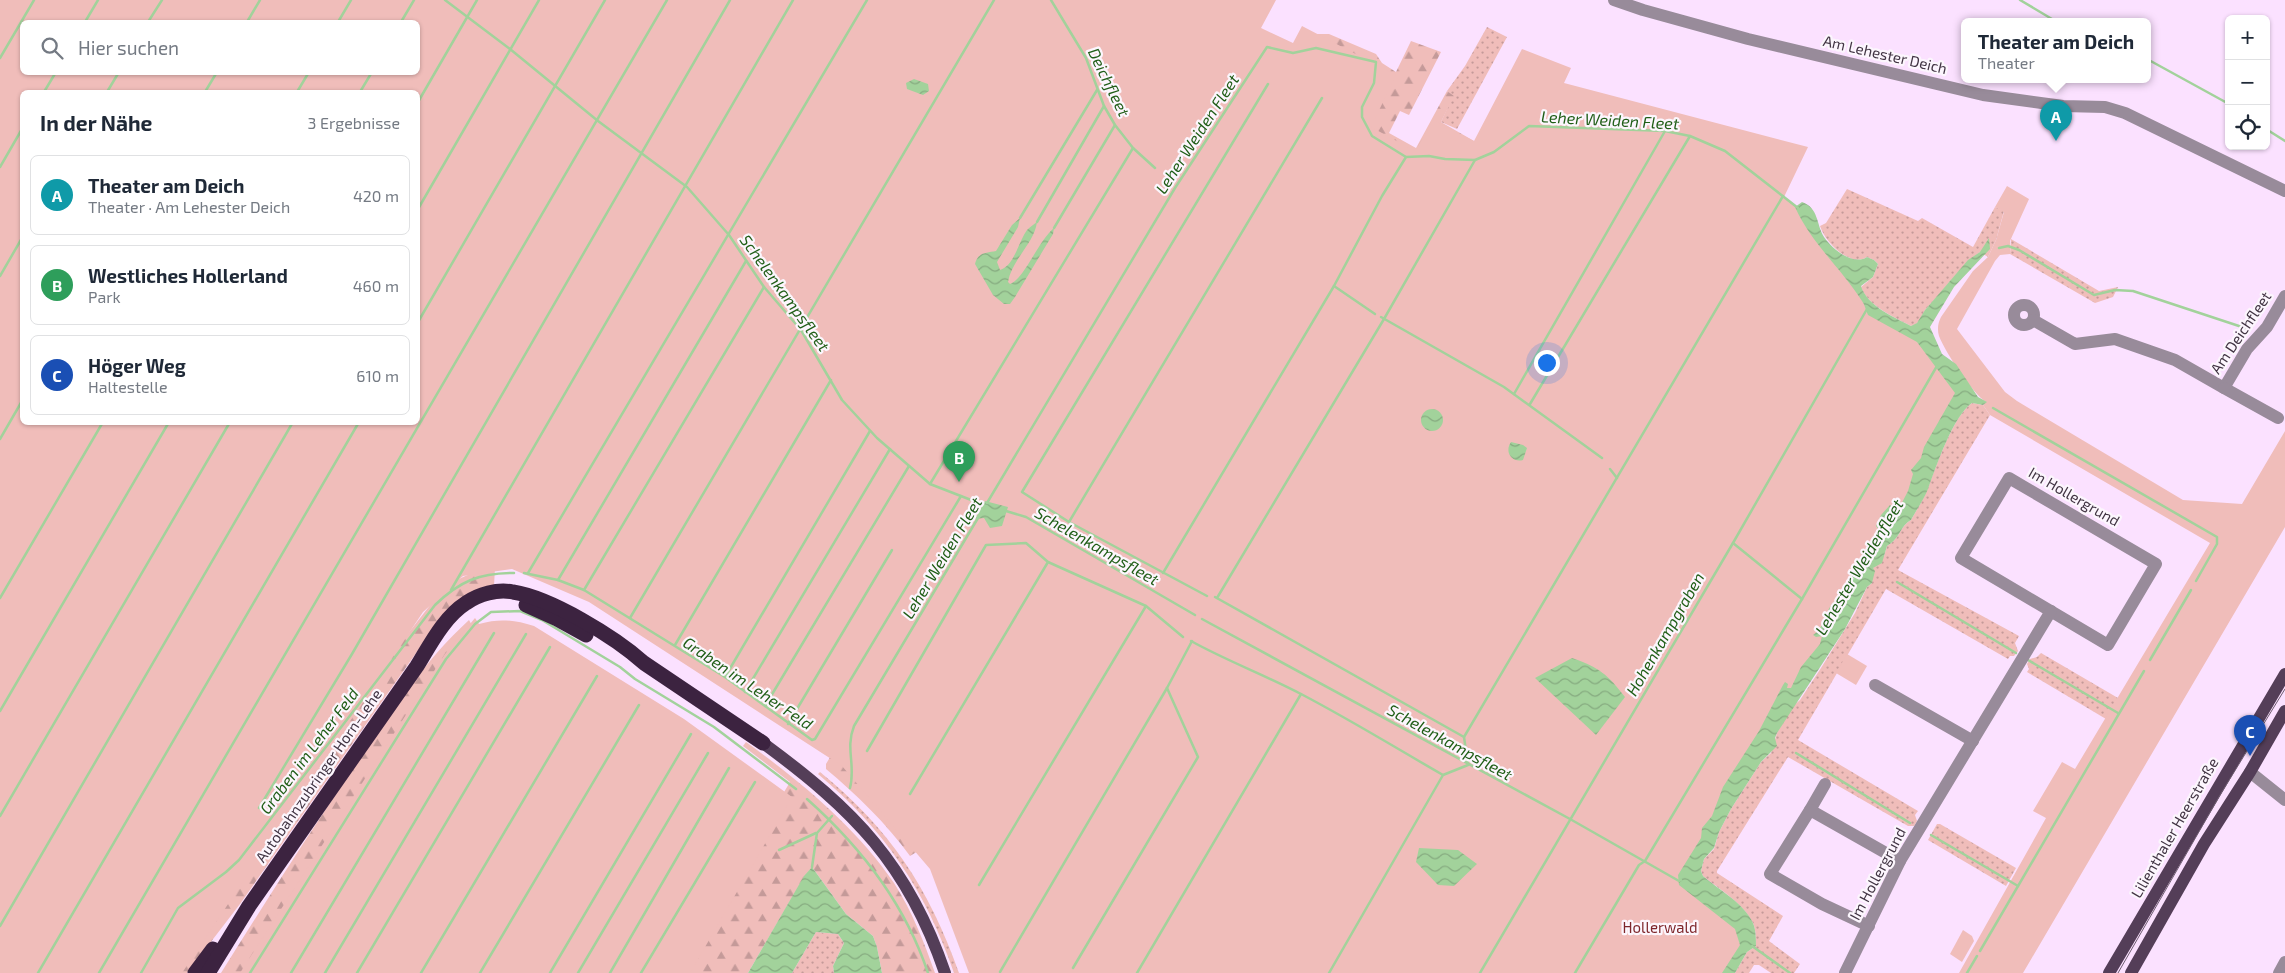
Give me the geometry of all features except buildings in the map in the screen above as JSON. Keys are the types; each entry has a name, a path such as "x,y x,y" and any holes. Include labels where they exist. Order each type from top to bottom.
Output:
{"highway":[{"name":"Autobahnzubringer Horn-Lehe","path":"249,906 452,614 465,603 480,596 512,592 530,596 559,609 629,649 644,663 763,743"},
{"path":"195,973 222,936 249,906"},
{"path":"208,973 249,906"}],"main road":[{"name":"Lilienthaler Heerstraße","path":"2109,973 2285,674"},
{"path":"2131,973 2204,844 2250,772 2285,711"},
{"name":"Autobahnzubringer Horn-Lehe","path":"763,743 811,778 842,806 875,842 902,879 924,918 946,973"}],"street":[{"name":"Am Lehester Deich","path":"1614,0 1748,39 1975,93 2063,106 2105,107 2134,117 2285,191"},
{"name":"Am Deichfleet","path":"2224,388 2247,349 2267,327 2285,296"},
{"name":"Am Deichfleet","path":"2033,320 2075,344 2115,339 2175,360 2278,418"},
{"name":"Im Hollergrund","path":"2009,478 2156,564 2108,644 2051,611 1961,558 2009,478"},
{"name":"Im Hollergrund","path":"1845,973 1900,861 2051,611"},
{"path":"1875,684 1972,741"},
{"path":"2250,772 2285,800"},
{"path":"1825,784 1770,874 1822,904 1869,926"},
{"path":"1810,810 1900,861"},
{"path":"2279,973 2285,962"}],"green space":[{"name":"Hollerwald","path":"0,0 1276,0 1261,28 1293,43 1302,26 1396,75 1371,127 1415,151 1433,120 1474,141 1522,49 1571,68 1564,83 1808,147 1784,197 1802,211 1873,313 1916,335 1967,399 1684,878 1743,916 1749,944 1731,973 969,973 930,869 842,766 589,602 512,569 463,576 423,612 182,973 0,973"},
{"path":"1487,27 1507,37 1457,129 1441,122 1453,96 1447,91 1465,66"},
{"path":"1311,34 1329,34 1376,54 1382,63 1396,72 1411,41 1441,52 1409,115 1400,111 1389,133 1416,148 1447,91 1454,96 1441,122 1474,141 1481,153 1517,127 1529,125 1577,127 1575,137 1532,134 1521,138 1500,155 1470,165 1407,161 1368,135 1358,122 1357,108 1370,79 1373,67 1360,58 1334,52 1309,50"},
{"path":"2007,186 2029,199 2010,241 2010,254 2000,255 1995,261 1957,329 2005,392 2183,500 2242,504 2285,431 2285,527 2023,973 1959,973 2046,818 2033,811 2062,762 2075,769 2210,543 1990,415 1983,405 1986,402 1974,391 1947,352 1939,336 1939,322 1973,271 1988,257 1996,240 2004,212 1995,207"},
{"path":"1847,189 1918,221 1922,218 1973,247 1995,207 2004,211 1996,240 1988,257 1980,252 1972,258 1926,309 1918,322 1911,326 1882,310 1864,294 1861,287 1873,277 1878,264 1867,257 1853,259 1839,252 1827,239 1820,226 1826,223"},
{"path":"2011,239 2099,291 2118,287 2113,297 2095,303 2010,254"},
{"path":"1972,403 1983,405 1990,415 1898,570 2019,636 2015,643 2018,651 2008,659 1886,589 1798,740 1918,811 1915,815 1917,821 1914,826 1908,826 1788,757 1717,873 1783,916 1769,941 1800,964 1794,973 1771,973 1759,965 1754,965 1749,973 1735,973 1747,952 1756,946 1754,926 1749,916 1737,903 1703,876 1701,871 1704,859 1714,849 1719,832 1731,809 1761,762 1771,753 1777,733 1791,708 1800,700 1855,613 1867,587 1872,583 1873,568 1884,556 1887,546 1895,540 1904,526 1911,520 1926,492 1952,430 1958,419"},
{"path":"495,568 494,586 428,636 240,904 187,973 144,973 438,595 451,584 464,577"},
{"path":"475,618 479,624 507,620 534,626 684,719 792,797 690,973 240,973 445,654"},
{"path":"469,620 474,629 271,973 221,973 306,839 397,705 438,652"},
{"path":"2041,653 2118,698 2106,719 2027,672 2029,669 2027,664 2030,659 2037,657"},
{"path":"1847,654 1867,666 1856,685 1836,673"},
{"path":"746,742 826,806 879,862 894,883 912,916 935,973 882,973 873,936 846,914 812,867 804,877 748,973 677,973 790,782 743,746"},
{"path":"839,742 923,848 910,856 871,810 826,769 826,764"},
{"path":"820,772 867,816 887,838 904,862 934,914 959,973 954,973 930,915 900,863 863,817 818,774"},
{"path":"1937,824 2016,868 2006,886 1928,840"},
{"path":"1963,930 1972,936 1974,941 1962,962 1950,954"},
{"path":"816,932 838,934 844,943 833,966 834,973 792,973"}],"water":[{"path":"914,79 928,84 929,91 923,95 907,89 906,83"},
{"name":"Lehester Weidenfleet","path":"1802,202 1814,212 1821,232 1837,251 1849,258 1861,259 1867,257 1878,264 1873,277 1861,286 1864,293 1875,305 1889,315 1911,326 1917,323 1925,310 1968,260 1980,252 1989,238 1990,249 1954,287 1930,327 1942,354 1956,364 1978,397 1987,402 1983,405 1972,403 1958,419 1946,443 1928,489 1911,520 1904,526 1895,540 1887,546 1882,563 1873,568 1875,571 1872,583 1867,587 1845,629 1777,733 1775,738 1777,746 1761,762 1731,809 1719,832 1714,848 1704,859 1701,871 1703,876 1744,909 1753,923 1755,932 1756,946 1747,952 1735,973 1722,973 1740,945 1735,929 1679,885 1678,875 1701,838 1702,828 1712,816 1723,787 1759,731 1783,685 1785,682 1788,684 1787,688 1791,688 1801,667 1820,644 1822,636 1816,637 1813,635 1821,627 1833,602 1838,599 1876,537 1879,530 1876,526 1881,515 1890,505 1892,506 1886,521 1891,524 1908,491 1913,474 1911,470 1921,458 1924,447 1955,393 1917,342 1868,315 1854,289 1809,232 1795,207"},
{"path":"1020,218 1018,227 997,262 1000,270 1009,264 1027,230 1037,222 1032,237 1010,274 1008,282 1010,284 1021,275 1042,241 1054,228 1053,234 1015,297 1010,304 1004,304 993,295 975,264 980,255 996,251 1012,225"},
{"path":"1432,409 1440,412 1443,420 1440,428 1432,431 1424,428 1421,420 1424,412"},
{"path":"1511,442 1527,448 1523,460 1516,460 1510,456 1508,449"},
{"path":"985,501 1008,507 1002,526 990,528 984,518 975,519"},
{"path":"1572,658 1590,665 1602,673 1625,697 1596,735 1535,678"},
{"path":"1419,848 1458,850 1477,864 1454,886 1438,885 1416,862"},
{"path":"812,867 846,914 873,936 882,973 834,973 833,966 844,943 838,934 816,932 792,973 748,973 804,876"}],"waterway":[{"path":"22,20 34,0"},
{"path":"86,20 98,0"},
{"path":"149,20 162,0"},
{"path":"248,20 260,0"},
{"path":"339,20 351,0"},
{"path":"402,20 414,0"},
{"name":"Schelenkampsfleet","path":"445,0 510,49 598,121 687,187 729,235 764,287 801,330 842,400 877,438 930,484 984,505"},
{"path":"420,99 477,0"},
{"path":"420,206 539,0"},
{"path":"420,319 605,0"},
{"path":"420,423 667,0"},
{"path":"259,808 352,654 730,0"},
{"path":"451,590 793,0"},
{"path":"528,573 867,0"},
{"path":"630,618 994,0"},
{"name":"Deichfleet","path":"1051,0 1086,58 1104,106 1115,125 1133,148 1155,168"},
{"path":"2020,0 2050,18"},
{"path":"0,58 20,24"},
{"name":"Leher Weiden Fleet","path":"987,503 1175,188 1267,47 1293,53 1316,48 1376,62 1374,83 1362,107 1362,117 1372,136 1406,157 1429,156 1445,159 1475,160 1494,152 1529,126 1665,131 1690,136 1725,151 1798,208"},
{"path":"2151,61 2225,102"},
{"path":"45,90 54,75"},
{"path":"108,90 117,75"},
{"path":"206,90 215,75"},
{"path":"298,90 307,75"},
{"path":"361,90 370,75"},
{"path":"1207,596 1069,522 1022,492 1268,84"},
{"path":"1020,218 1097,90"},
{"path":"1069,522 1322,98"},
{"path":"1037,222 1104,106"},
{"path":"1054,228 1115,125"},
{"path":"1514,394 1665,131"},
{"path":"0,167 20,132"},
{"path":"2270,132 2285,141"},
{"path":"1530,404 1690,136"},
{"path":"930,484 1133,148"},
{"path":"1163,573 1334,286 1382,196 1406,157"},
{"path":"1217,598 1384,319 1475,160"},
{"path":"1329,973 1443,775 1468,765 1464,737 1783,196"},
{"path":"0,276 20,241"},
{"path":"1999,248 2008,246 2019,250 2094,295 2115,290 2133,291 2245,328"},
{"path":"558,580 746,261"},
{"path":"1334,286 1375,314"},
{"path":"584,590 764,287"},
{"name":"Hohenkampgraben","path":"1480,973 1733,543 1867,309"},
{"path":"1381,317 1504,387 1602,458"},
{"path":"1575,973 1639,865 1645,861 1802,599 1937,366"},
{"path":"675,645 831,380"},
{"path":"0,439 20,404"},
{"path":"1993,408 2217,537 2217,544 2196,581"},
{"path":"0,598 101,425"},
{"path":"0,711 167,425"},
{"path":"0,816 228,425"},
{"path":"0,926 291,425"},
{"path":"38,973 357,425"},
{"path":"99,973 419,425"},
{"path":"725,677 870,431"},
{"path":"745,692 890,449"},
{"path":"765,706 909,466"},
{"path":"1610,469 1617,478"},
{"name":"Graben im Leher Feld","path":"524,573 558,580 584,590 725,677 812,740 815,739 961,496"},
{"name":"Schelenkampsfleet","path":"1006,511 1026,517 1195,615"},
{"name":"Leher Weiden Fleet","path":"850,788 852,780 850,742 854,726 978,518"},
{"path":"867,751 986,545 1026,543 1048,562 1146,606 1183,637"},
{"path":"1733,543 1802,599"},
{"path":"788,724 892,550"},
{"path":"910,794 1048,562"},
{"name":"Graben im Leher Feld","path":"141,973 178,908 239,860 435,605 453,590 471,580 502,573 514,573"},
{"path":"1897,582 2016,653"},
{"path":"2150,660 2191,590"},
{"path":"1215,597 1464,737"},
{"path":"979,885 1146,606"},
{"path":"250,973 446,659 475,624 491,612 520,611 542,620 714,727 796,789"},
{"name":"Schelenkampsfleet","path":"1202,619 1570,819 1679,881 1681,880"},
{"path":"291,973 494,633"},
{"path":"325,973 526,634"},
{"path":"1191,641 1301,694 1355,723 1443,775"},
{"path":"1000,972 1167,688 1192,641"},
{"path":"357,973 550,647"},
{"path":"2028,660 2118,713"},
{"path":"1980,951 2144,671"},
{"path":"421,973 597,676"},
{"path":"1073,968 1198,757 1167,688"},
{"path":"1137,973 1301,694"},
{"path":"480,973 639,705"},
{"path":"550,973 691,734"},
{"path":"578,973 708,753"},
{"path":"1796,753 1910,823"},
{"path":"610,973 729,768"},
{"path":"641,973 755,782"},
{"path":"807,799 827,817 879,878 907,923 928,973"},
{"path":"812,867 817,833 832,816"},
{"path":"779,850 816,833"},
{"path":"1931,835 2018,886"},
{"path":"1752,946 1790,973"},
{"path":"1967,973 1977,956"}],"tram line":[{"path":"2118,973 2220,795 2285,689"}],"place":[{"name":"Theater am Deich","path":"2056,141"},
{"name":"Westliches Hollerland","path":"959,482"},
{"name":"Höger Weg","path":"2250,756"}]}
